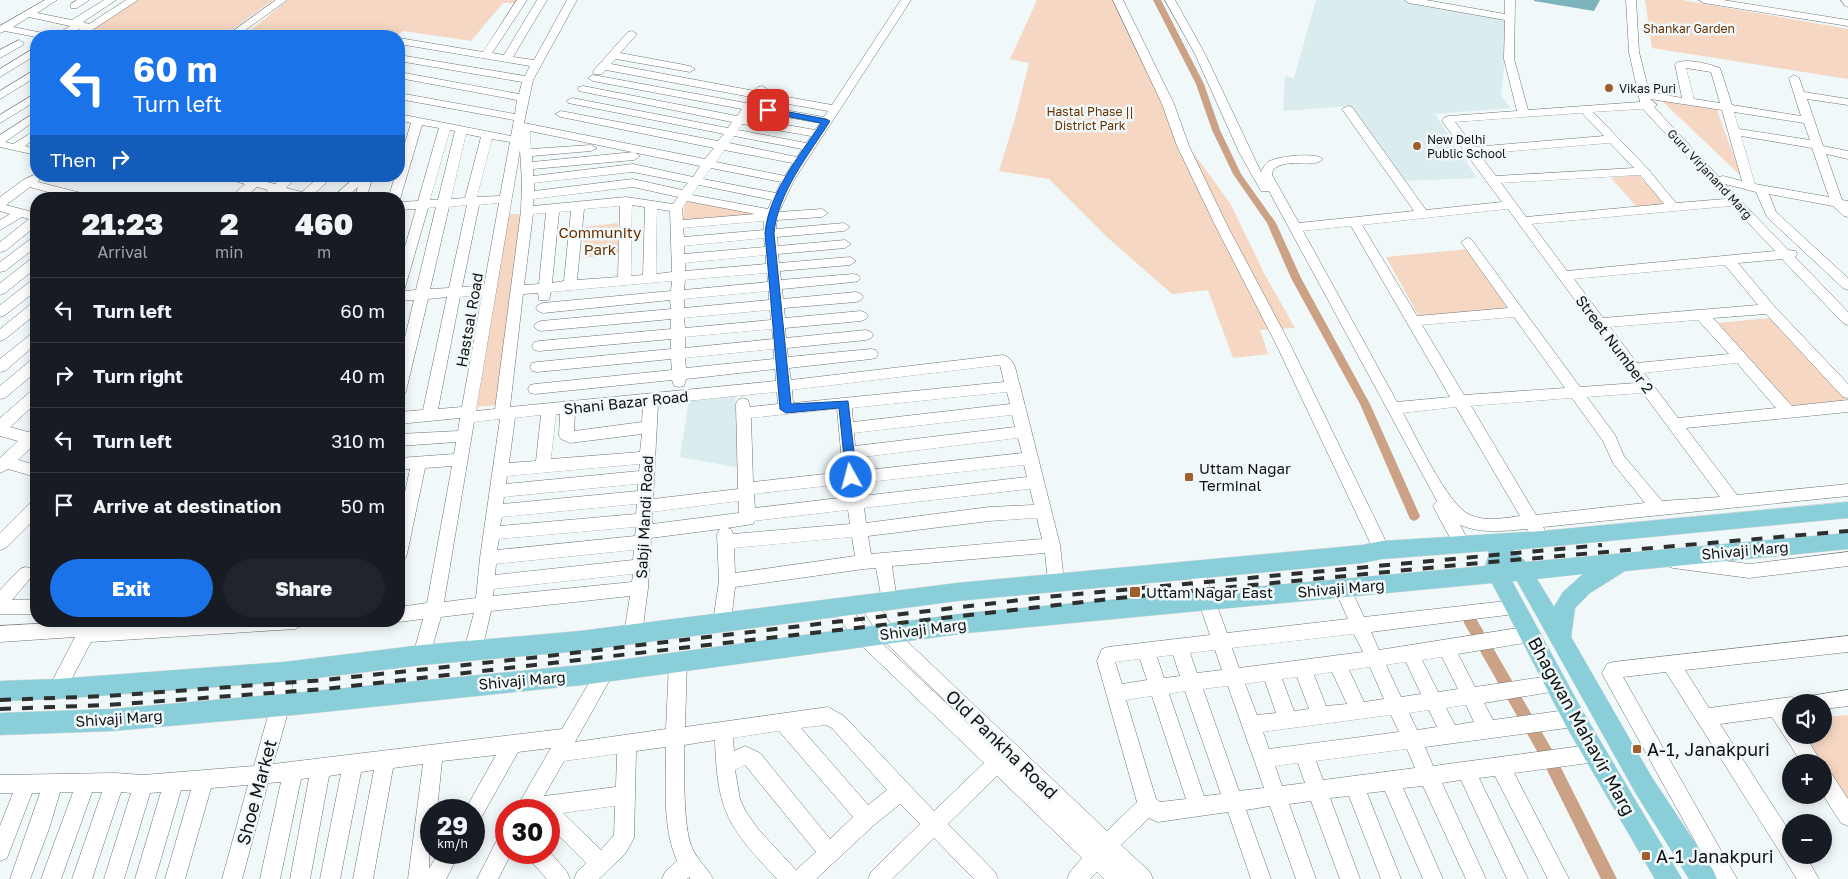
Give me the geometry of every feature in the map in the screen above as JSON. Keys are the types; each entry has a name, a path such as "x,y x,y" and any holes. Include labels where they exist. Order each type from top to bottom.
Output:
{"main road":[{"name":"Shivaji Marg","path":"0,691 57,689 284,672 422,655 633,634 957,592 1382,550 1542,539 1848,510"},
{"name":"Shivaji Marg","path":"0,724 112,720 280,705 605,672 967,623 1848,541"},
{"path":"1491,542 1522,571"},
{"name":"Bhagwan Mahavir Marg","path":"1491,542 1497,573 1574,718 1669,879"},
{"path":"1560,639 1563,614 1567,602 1581,589 1619,563"},
{"name":"Bhagwan Mahavir Marg","path":"1522,571 1643,784 1704,879"}],"street":[{"path":"29,0 49,2"},
{"path":"74,6 84,0"},
{"path":"79,30 82,25 111,0"},
{"path":"72,30 133,0"},
{"path":"240,30 282,0"},
{"path":"485,56 522,0"},
{"path":"506,60 542,0"},
{"name":"Hastsal Road","path":"422,655 434,611 516,140 521,123 523,98 528,80 536,64 572,0"},
{"path":"786,409 771,250 772,215 788,180 906,0"},
{"path":"1118,0 1168,104 1183,146 1222,227 1283,344 1382,550"},
{"path":"1170,0 1188,29 1216,86 1233,128 1260,181 1289,228 1462,544"},
{"path":"1409,0 1510,18"},
{"path":"1510,0 1509,59 1524,115 1585,110 1648,100 1689,102 1808,120"},
{"name":"Guru Virjanand Marg","path":"1631,0 1634,52 1648,100 1735,202 1790,254"},
{"path":"1640,0 1642,53 1648,100"},
{"path":"1707,0 1848,24"},
{"path":"1846,0 1848,4"},
{"path":"2,29 49,2"},
{"path":"28,14 82,25"},
{"path":"0,16 18,20"},
{"path":"2,29 30,34"},
{"path":"545,131 632,34"},
{"path":"405,42 536,64"},
{"path":"0,55 19,43"},
{"path":"405,104 463,52"},
{"path":"0,74 30,54"},
{"path":"613,55 690,69"},
{"path":"405,59 528,80"},
{"path":"1689,102 1680,65 1683,63 1716,70 1734,131 1755,188 1771,214 1847,282"},
{"path":"604,66 759,92 834,110"},
{"path":"0,96 30,76"},
{"path":"405,76 523,98"},
{"path":"593,78 826,121"},
{"path":"1794,78 1818,147 1848,213"},
{"path":"583,88 818,134"},
{"path":"680,396 677,334 679,276 676,208 759,92"},
{"path":"1799,94 1848,102"},
{"path":"405,97 521,123 696,180 779,198"},
{"path":"0,122 30,100"},
{"name":"Guru Virjanand Marg","path":"1648,100 1846,312"},
{"path":"572,101 809,147"},
{"path":"1348,109 1422,214"},
{"path":"1585,110 1643,171 1673,208"},
{"path":"561,114 800,161"},
{"name":"Street Number 2","path":"1524,115 1448,120 1733,502"},
{"path":"405,118 516,140"},
{"path":"0,140 30,119"},
{"path":"405,162 417,121"},
{"path":"0,122 18,127"},
{"path":"473,650 484,606 488,558 496,511 527,211 528,180 521,123"},
{"path":"405,268 446,126"},
{"path":"405,366 461,130"},
{"path":"1734,131 1818,147 1848,155"},
{"path":"430,414 487,135"},
{"path":"16,147 30,137"},
{"path":"1470,151 1613,139"},
{"path":"0,144 30,150"},
{"path":"526,153 592,148"},
{"path":"528,180 633,158"},
{"path":"624,281 629,201 633,184 633,158"},
{"path":"527,166 633,158 707,164 788,180"},
{"path":"1317,159 1274,161 1268,166 1266,172 1294,228 1446,502 1459,517 1479,526 1501,526 1531,521 1848,490"},
{"path":"1493,180 1643,171"},
{"path":"1723,180 1755,188 1843,204"},
{"path":"0,203 30,181"},
{"path":"38,182 68,192"},
{"path":"243,192 255,182"},
{"path":"264,182 287,192"},
{"path":"273,192 285,182"},
{"path":"312,192 322,182"},
{"path":"345,192 356,182"},
{"path":"528,196 633,184 772,215"},
{"path":"405,205 506,199"},
{"path":"527,211 629,201 676,208"},
{"path":"1523,221 1735,202"},
{"path":"648,279 651,204"},
{"path":"570,286 578,205"},
{"path":"1294,228 1512,205"},
{"path":"0,207 30,217"},
{"path":"533,411 553,208"},
{"path":"0,226 19,213"},
{"path":"677,224 772,215 822,213"},
{"path":"1354,221 1542,539"},
{"path":"0,248 30,224"},
{"path":"678,242 844,227"},
{"path":"1466,242 1610,439 1618,459 1658,508"},
{"path":"678,259 845,244"},
{"path":"0,268 30,246"},
{"path":"1563,276 1790,254"},
{"path":"1728,260 1769,309 1848,393"},
{"path":"518,290 850,261"},
{"path":"0,290 30,267"},
{"path":"543,308 853,278"},
{"path":"0,312 30,289"},
{"path":"405,295 491,290"},
{"path":"541,326 856,297"},
{"path":"1600,323 1769,309"},
{"path":"0,336 30,312"},
{"path":"1413,321 1519,312"},
{"path":"539,346 861,316"},
{"path":"1702,316 1788,412"},
{"path":"537,367 866,334"},
{"path":"0,367 30,342"},
{"path":"535,389 871,354"},
{"path":"1634,369 1739,358"},
{"name":"Shani Bazar Road","path":"405,417 430,414 505,414 568,408 784,386 1000,360 1007,364 1013,386 1052,545 1056,582"},
{"path":"0,394 30,369"},
{"path":"744,413 1013,386"},
{"path":"1394,408 1460,401 1648,387"},
{"path":"496,511 725,522 746,520 748,515 743,390"},
{"name":"Sabji Mandi Road","path":"633,634 640,588 646,457 651,399"},
{"path":"0,428 30,400"},
{"path":"844,404 851,477 864,562"},
{"path":"1675,424 1848,406"},
{"path":"568,408 566,435 570,438 649,427"},
{"path":"543,466 549,409"},
{"path":"846,428 1018,409"},
{"path":"0,428 30,435"},
{"path":"848,453 1024,432"},
{"path":"405,440 465,436"},
{"path":"3,464 30,440"},
{"path":"501,470 646,457"},
{"path":"488,558 746,491 851,477 1030,458"},
{"path":"405,463 461,459"},
{"path":"405,498 419,462"},
{"path":"3,464 30,470"},
{"path":"498,491 646,476"},
{"path":"748,515 1036,482"},
{"path":"725,542 860,530 989,514 1043,511"},
{"path":"2,538 30,513"},
{"path":"492,533 644,519"},
{"path":"722,622 727,581 725,522"},
{"path":"727,581 864,562 1052,545"},
{"path":"1653,559 1749,571 1848,559"},
{"path":"883,560 889,601"},
{"path":"486,582 641,566"},
{"path":"1195,569 1205,601 1223,642 1274,795 1306,879"},
{"path":"0,601 26,574"},
{"path":"405,613 640,588"},
{"path":"1342,588 1476,879"},
{"name":"Old Pankha Road","path":"866,604 887,633 1102,851 1119,879"},
{"path":"0,607 30,607"},
{"name":"Old Pankha Road","path":"839,607 864,637 997,763 1102,851 1143,879"},
{"path":"1515,607 1146,652 1111,654 1106,658 1148,805 1158,812 1596,753"},
{"path":"0,634 112,627"},
{"path":"57,689 89,628"},
{"path":"1116,693 1270,671 1376,659 1530,634"},
{"path":"1727,879 1611,673 1613,670 1848,644"},
{"path":"1178,648 1235,801 1261,879"},
{"path":"1446,648 1487,728"},
{"path":"1146,652 1198,806"},
{"path":"1410,653 1449,733"},
{"path":"678,662 675,738 676,812 681,843 690,863 703,879"},
{"path":"1337,663 1359,710"},
{"path":"1671,664 1782,837"},
{"path":"1302,667 1320,715"},
{"path":"1270,671 1288,720"},
{"name":"Shoe Market","path":"232,879 280,705 284,672"},
{"path":"542,799 563,745 605,672"},
{"path":"1250,725 1557,683"},
{"path":"1832,700 1848,698"},
{"path":"1705,717 1782,707"},
{"path":"0,784 115,782 143,784 174,782 260,775 512,744 628,744 724,732 782,721 820,717 833,718 934,824 980,877"},
{"path":"1262,759 1304,755 1410,738 1574,718"},
{"path":"782,721 867,818"},
{"path":"724,732 727,784 733,807 738,817 791,879"},
{"path":"481,799 512,744"},
{"path":"584,879 618,847 624,838 628,744"},
{"path":"418,879 434,754"},
{"path":"725,765 745,755 753,759 829,853"},
{"path":"1304,755 1350,879"},
{"path":"363,879 385,759"},
{"path":"330,879 353,763"},
{"path":"878,879 997,763"},
{"path":"1500,766 1559,879"},
{"path":"300,879 321,767"},
{"path":"270,879 293,771"},
{"path":"1466,771 1518,879"},
{"path":"175,879 204,779"},
{"path":"1390,781 1433,879"},
{"path":"82,879 115,782"},
{"path":"145,879 174,782"},
{"path":"20,879 39,829 53,783"},
{"path":"51,879 86,783"},
{"path":"0,850 26,784"},
{"path":"114,879 143,784"},
{"path":"1354,785 1392,879"},
{"path":"801,879 867,818 901,791"},
{"path":"1832,792 1848,816"},
{"path":"560,804 626,794"},
{"path":"1076,879 1148,805"},
{"path":"560,828 601,864"},
{"path":"1092,879 1102,851"},
{"path":"672,879 690,863"},
{"path":"435,879 443,864"},
{"path":"487,879 495,864"},
{"path":"547,864 560,879"},
{"path":"1800,864 1809,879"}],"shaded area":[{"path":"1316,0 1400,0 1506,18 1501,96 1511,108 1435,114 1477,178 1403,181 1351,106 1283,111 1285,76 1294,78"},
{"path":"735,396 740,468 680,457 689,400"}],"green space":[{"path":"133,0 273,0 232,30 88,30"},
{"path":"288,0 519,0 517,3 503,3 471,41 405,30 250,30"},
{"name":"Hastal Phase || District Park","path":"1037,0 1112,0 1156,84 1170,121 1230,203 1265,275 1295,328 1260,330 1268,354 1233,358 1208,290 1172,294 1108,238 1049,179 999,171 1029,63 1010,59"},
{"name":"Shankar Garden","path":"1645,0 1682,0 1848,29 1848,79 1652,48"},
{"path":"1662,101 1717,110 1741,176"},
{"path":"1638,175 1666,205 1637,207 1611,178"},
{"path":"685,200 760,215 683,222"},
{"path":"509,214 527,214 499,405 475,407"},
{"name":"Community Park","path":"618,223 618,254 583,258 584,227"},
{"path":"1468,249 1511,314 1421,320 1386,257"},
{"path":"1770,318 1848,402 1792,408 1718,323"},
{"path":"1848,715 1848,820 1832,795 1832,754 1806,754 1800,744 1832,744 1832,716"}],"waterway":[{"path":"1157,0 1200,84 1216,130 1237,174 1271,223 1296,278 1365,404 1414,516"},
{"path":"1469,619 1546,753 1609,879"}],"railway":[{"path":"0,709 108,705 325,689 1109,599 1479,563 1848,531"},
{"path":"0,700 108,696 324,680 539,657 1046,597 1602,545"}],"place":[{"name":"Vikas Puri","path":"1609,88"},
{"name":"New Delhi Public School","path":"1417,146"},
{"name":"Uttam Nagar Terminal","path":"1189,477"},
{"name":"Uttam Nagar East","path":"1135,592"},
{"name":"A-1, Janakpuri","path":"1637,749"},
{"name":"A-1 Janakpuri","path":"1646,856"}],"route":[{"path":"768,110 826,121 788,180 771,216 770,233 786,409 844,404 851,477"}]}
